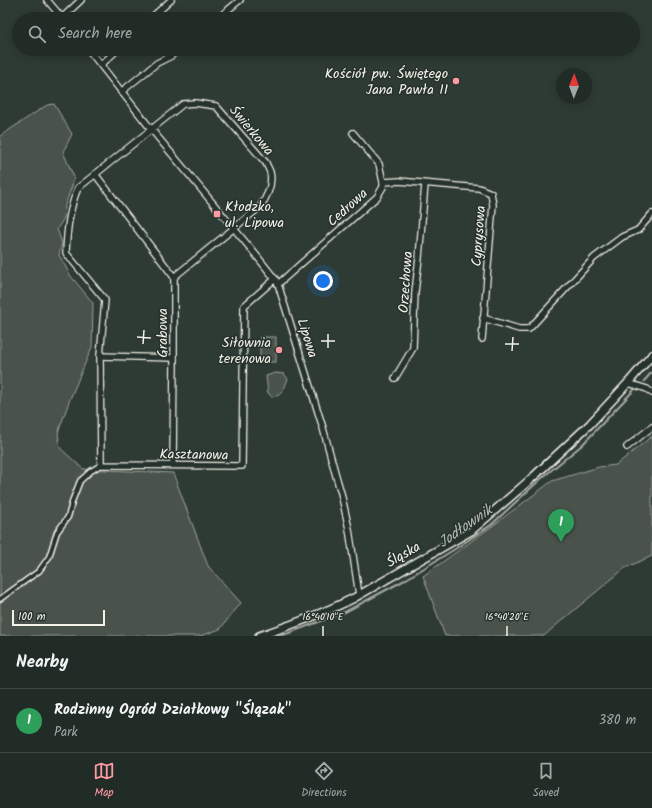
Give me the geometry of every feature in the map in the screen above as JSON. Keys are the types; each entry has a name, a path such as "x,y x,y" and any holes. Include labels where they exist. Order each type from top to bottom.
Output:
{"street":[{"path":"47,0 58,12"},
{"path":"69,12 81,0"},
{"path":"158,12 171,0"},
{"path":"225,12 240,0"},
{"name":"Lipowa","path":"94,56 151,129 277,282 323,428 341,493 350,536 359,595"},
{"path":"101,65 111,56"},
{"path":"121,92 157,63 171,56"},
{"name":"Świerkowa","path":"151,129 183,104 195,103 216,106 266,163 270,172 270,186 266,199 260,206 233,228"},
{"path":"0,599 39,571 49,557 57,532 68,517 80,481 91,471 101,465 100,356 105,300 66,252 68,226 73,200 78,188 151,129"},
{"name":"Cedrowa","path":"277,282 377,197 383,186 378,164 354,133"},
{"path":"95,174 174,277 233,228"},
{"name":"Cyprysowa","path":"383,182 399,181 479,188 491,193 493,205 482,339"},
{"name":"Orzechowa","path":"395,378 413,348 415,292 420,258 425,184"},
{"path":"483,318 519,329 529,329 594,258 622,237 638,230 652,214"},
{"name":"Grabowa","path":"173,465 174,277"},
{"name":"Kasztanowa","path":"101,465 242,466 244,306 277,282"},
{"name":"Śląska","path":"259,636 335,607 359,595 471,531 531,479 590,424 652,355"},
{"path":"100,356 174,358"},
{"path":"628,383 647,389 652,393"},
{"path":"627,447 652,427"}],"shaded area":[{"path":"54,104 72,134 63,152 74,177 65,205 64,218 57,229 62,243 59,255 70,275 93,303 92,347 70,399 58,433 60,448 83,469 173,473 208,566 241,603 220,629 200,636 0,636 0,136 47,105"},
{"path":"260,337 276,337 276,362 260,362"},
{"path":"275,373 284,374 288,379 281,393 272,397 268,393 266,376"},
{"path":"652,436 652,556 625,568 544,636 445,636 423,576 552,481 599,467 616,465"}],"waterway":[{"name":"Jodłownik","path":"644,381 652,372"},
{"name":"Jodłownik","path":"279,636 345,612 403,581 491,525 543,477 582,445 634,390"}],"place":[{"name":"Kościół pw. Świętego Jana Pawła II","path":"456,81"},
{"name":"Kłodzko, ul. Lipowa","path":"217,214"},
{"name":"Siłownia terenowa","path":"279,350"},
{"name":"Rodzinny Ogród Działkowy \"Ślązak\"","path":"561,542"}]}
